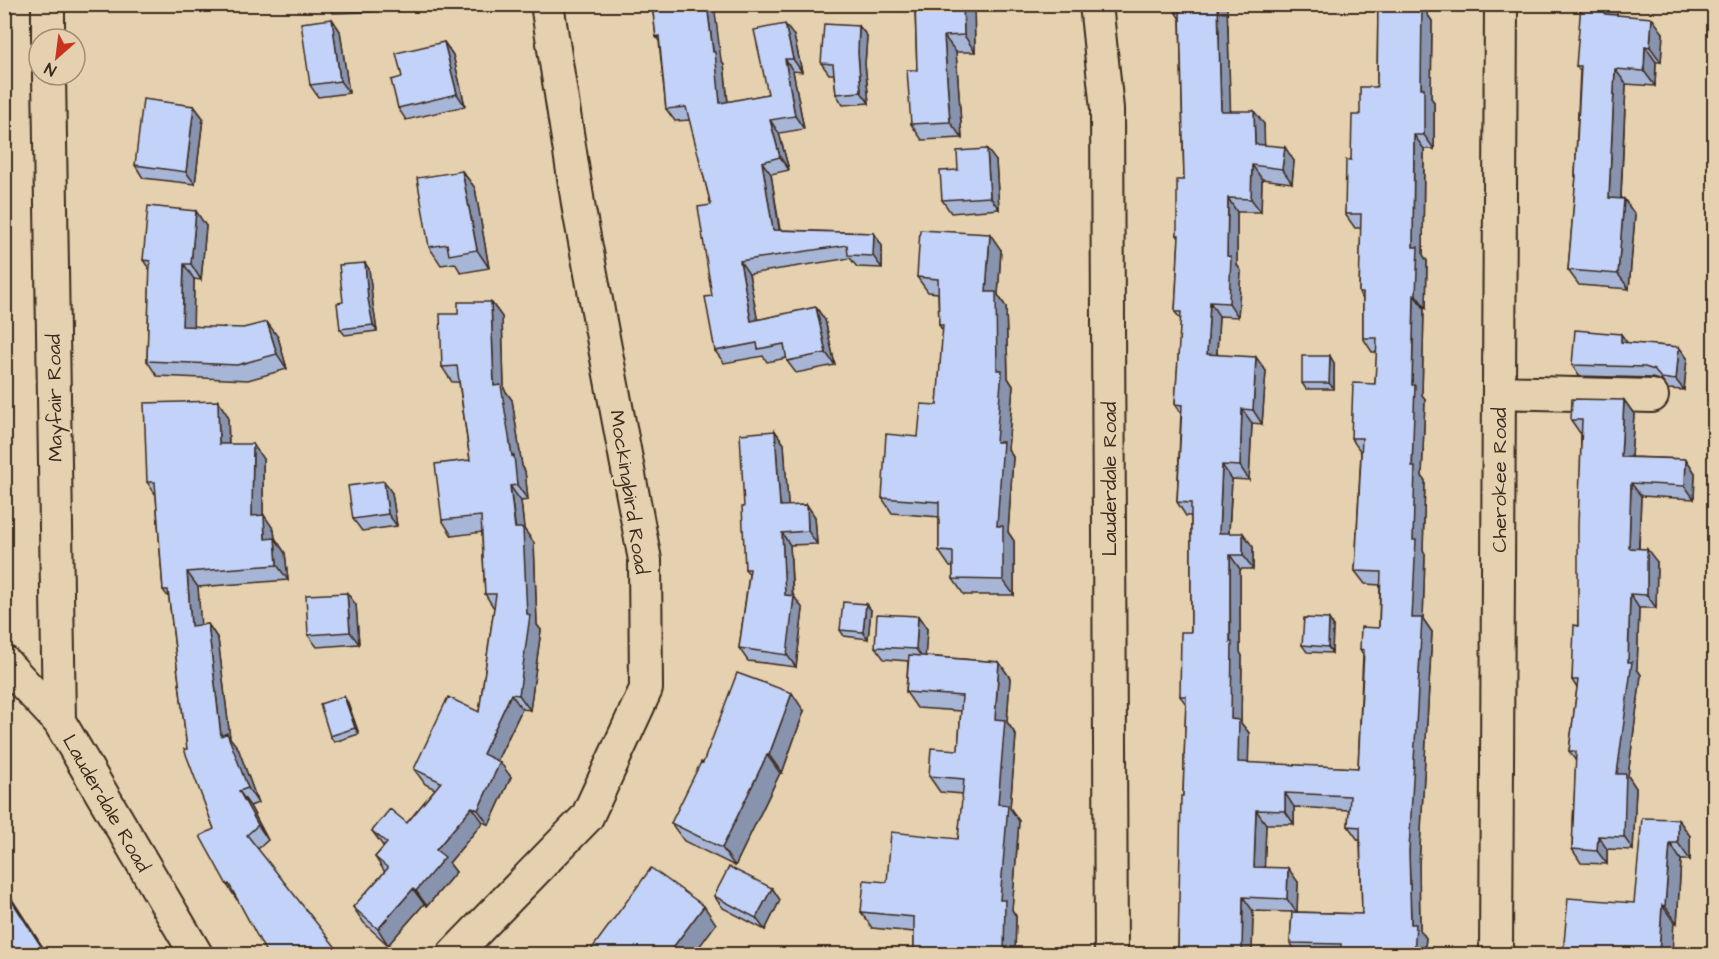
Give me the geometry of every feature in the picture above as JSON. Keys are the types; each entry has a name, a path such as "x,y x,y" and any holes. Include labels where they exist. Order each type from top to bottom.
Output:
{"street":[{"path":"48,4 48,27"},
{"name":"Mockingbird Road","path":"454,954 587,817 646,689 645,560 579,210 547,4"},
{"name":"Lauderdale Road","path":"1096,4 1107,110 1111,954"},
{"name":"Cherokee Road","path":"1496,954 1501,4"},
{"name":"Mayfair Road","path":"49,87 59,721"},
{"path":"1499,392 1652,396"},
{"name":"Lauderdale Road","path":"4,662 59,721 196,954"}],"building":[{"path":"652,4 707,4 720,103 768,94 754,30 785,24 793,59 785,59 795,116 770,120 780,157 762,162 773,230 874,233 873,256 848,255 847,245 740,261 751,321 816,307 826,353 787,361 784,344 758,349 757,343 715,351 705,297 712,296 698,207 711,205 686,107 666,109 659,36 656,37"},
{"path":"915,4 963,4 964,35 944,36 950,122 911,124 907,70 917,70"},
{"path":"1175,4 1218,4 1221,111 1254,111 1255,144 1285,147 1282,169 1252,165 1251,199 1228,198 1227,256 1231,257 1229,303 1210,302 1207,354 1256,357 1253,410 1242,409 1240,466 1222,465 1219,533 1243,533 1243,555 1230,555 1231,719 1239,720 1238,762 1358,768 1364,650 1360,649 1361,627 1379,628 1381,572 1355,571 1362,438 1351,438 1353,383 1375,384 1377,338 1363,338 1363,293 1359,293 1361,214 1345,214 1346,160 1351,160 1352,115 1360,115 1360,87 1377,87 1378,4 1417,4 1417,7 1422,7 1421,88 1424,88 1424,135 1414,135 1413,247 1418,247 1416,295 1414,295 1412,385 1415,385 1412,467 1415,467 1413,540 1416,540 1412,618 1422,618 1409,851 1411,924 1416,924 1414,954 1341,954 1341,944 1290,943 1292,912 1362,914 1360,827 1348,826 1350,796 1285,793 1285,811 1256,810 1254,867 1288,868 1287,899 1243,897 1242,953 1255,954 1176,954 1178,950 1181,796 1183,796 1186,696 1180,696 1181,632 1191,632 1191,503 1177,502 1182,405 1175,404 1181,312 1175,312 1179,235 1177,235 1177,180 1184,180 1180,12 1176,13"},
{"path":"1581,4 1605,4 1605,14 1652,18 1650,47 1645,46 1644,71 1615,69 1609,198 1624,199 1618,274 1568,270 1576,176 1581,66 1576,66"},
{"path":"332,19 340,81 310,85 301,23"},
{"path":"824,24 859,26 858,53 861,92 836,94 833,64 821,63"},
{"path":"444,42 457,94 398,108 391,80 402,77 396,53"},
{"path":"143,99 194,106 186,172 135,165"},
{"path":"987,149 990,197 942,200 940,171 958,170 957,151"},
{"path":"462,171 477,250 449,255 447,244 429,247 417,178"},
{"path":"148,206 196,211 191,264 184,264 182,326 243,328 267,322 277,354 237,365 147,361 150,261 143,260"},
{"path":"920,230 990,234 986,292 996,292 997,370 1002,370 996,442 1003,442 997,526 1003,526 1003,580 953,579 953,552 939,551 939,502 882,498 886,434 918,437 921,404 937,405 943,325 939,325 938,279 917,277"},
{"path":"365,263 373,325 340,329 337,303 343,302 339,265"},
{"path":"458,302 491,302 494,386 501,385 512,456 514,455 517,485 510,486 515,528 523,528 527,614 530,615 519,695 511,694 483,754 500,762 478,810 472,807 436,850 445,857 416,891 413,889 378,929 353,907 388,868 375,857 387,843 372,831 390,809 407,823 441,782 414,769 448,697 479,712 496,594 485,594 481,516 442,520 435,464 470,460 457,366 442,367 440,314 458,314"},
{"path":"1575,330 1621,334 1621,342 1679,347 1676,380 1661,378 1654,370 1645,367 1572,365"},
{"path":"1302,356 1330,356 1329,383 1302,383"},
{"path":"1572,399 1624,400 1621,457 1686,459 1685,486 1631,483 1629,548 1647,549 1647,595 1630,594 1628,662 1632,662 1617,774 1626,774 1624,837 1598,836 1597,851 1572,849 1576,752 1569,751 1578,680 1572,680 1574,625 1578,626 1578,524 1582,420 1571,420"},
{"path":"218,401 219,444 253,444 252,516 264,515 265,539 275,538 277,565 187,572 191,626 208,624 221,736 227,733 248,788 239,791 258,825 247,835 341,954 267,954 200,836 214,829 184,749 187,749 168,590 163,590 155,482 147,482 144,403"},
{"path":"775,431 780,506 807,505 808,531 782,533 785,595 794,596 787,655 739,648 750,569 745,569 740,434"},
{"path":"384,481 388,514 353,519 348,486"},
{"path":"347,593 350,632 308,635 306,595"},
{"path":"843,602 866,604 863,632 840,630"},
{"path":"877,614 918,616 916,649 875,647"},
{"path":"1304,618 1329,619 1328,647 1302,645"},
{"path":"909,655 999,662 995,719 1005,720 998,804 1008,805 1000,900 1005,900 1004,954 914,954 914,917 861,912 864,880 887,882 891,832 958,839 964,779 929,776 931,748 958,750 962,696 906,692"},
{"path":"737,673 792,693 769,755 722,848 671,823 701,762 703,763"},
{"path":"344,696 355,728 330,736 320,704"},
{"path":"1642,818 1678,819 1678,843 1670,843 1665,906 1662,905 1659,954 1563,954 1568,898 1634,903"},
{"path":"729,867 772,888 756,918 714,896"},
{"path":"651,868 704,906 668,954 588,954"},
{"path":"4,889 43,949 34,954 4,954"}]}
